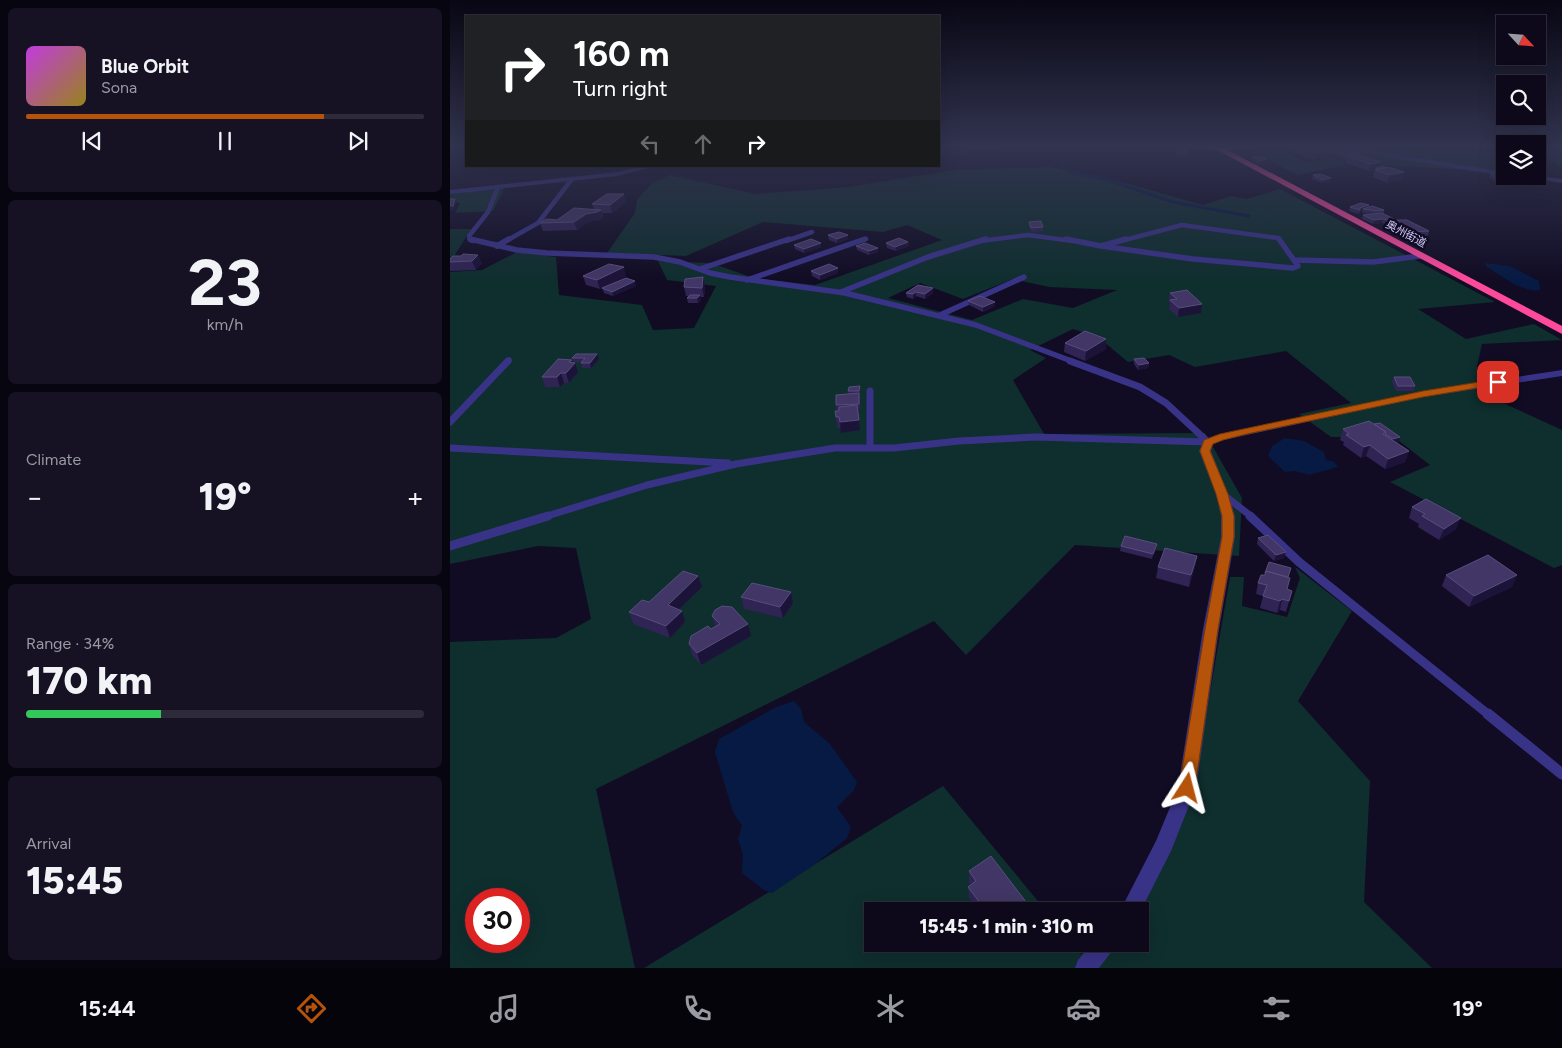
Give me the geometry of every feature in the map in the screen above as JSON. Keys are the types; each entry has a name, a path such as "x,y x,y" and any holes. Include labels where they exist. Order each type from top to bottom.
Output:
{"highway":[{"name":"奥州街道","path":"1297,190 1562,332"}],"street":[{"path":"450,192 468,190"},
{"path":"1135,902 1164,845 1187,788 1228,537 1228,516 1222,494 1205,451 1208,442 1220,437 1423,394 1562,373"},
{"path":"1086,968 1099,952"}],"lane":[{"path":"497,190 488,212 469,236 470,240 547,253 654,257 746,280 841,292 940,315 976,326 1140,387 1166,403 1208,442"},
{"path":"497,246 538,223 563,190"},
{"path":"841,292 948,250 983,240 1028,235 1100,246 1193,259 1293,268 1298,266 1278,238 1182,225 1100,246"},
{"path":"699,269 812,232"},
{"path":"746,280 866,238"},
{"path":"1294,260 1351,264 1403,260 1420,256"},
{"path":"940,315 1024,277"},
{"path":"450,422 509,360"},
{"path":"870,391 870,447"},
{"path":"450,546 647,485 736,464 795,453 835,448 894,448 959,440 1035,438 1188,440 1208,442"},
{"path":"450,448 736,464"},
{"path":"1222,494 1254,520 1299,562 1562,774"}],"green space":[{"path":"503,190 493,211 455,213 460,203 450,202 450,193"},
{"path":"646,190 739,190 756,194 806,190 1150,190 1203,205 1231,196 1247,199 1282,190 1495,302 1418,309 1466,339 1534,324 1562,340 1482,344 1477,366 1477,391 1562,430 1562,565 1554,568 1390,482 1430,465 1394,437 1331,437 1299,414 1351,403 1286,351 1195,367 1169,355 1128,362 1098,337 1073,329 1030,350 1046,358 1013,380 1044,434 1205,433 1242,498 1239,556 1075,545 966,655 934,621 596,789 635,968 450,968 450,642 556,638 591,619 576,548 538,546 450,564 450,272 482,270 517,252 556,257 559,295 642,305 653,330 694,328 716,286 667,280 658,261 711,263 754,278 815,285 942,240 907,225 883,232 763,222 686,256 607,253 635,213 637,200","holes":["1013,279 1049,287 1117,290 1073,308 1023,299 972,320 888,298 920,283 963,299"]},
{"path":"450,229 471,229 450,263"},
{"path":"1295,567 1352,611 1298,701 1370,781 1364,902 1432,968 644,968 943,786 1039,902 864,902 864,952 1079,952 1081,954 1084,952 1149,952 1149,902 1144,902 1193,791 1230,577 1244,577 1242,606 1287,617 1300,578"}],"water":[{"path":"1485,263 1510,266 1539,281 1540,290 1526,289 1519,286 1487,267"},
{"path":"1285,438 1304,441 1324,452 1326,460 1333,461 1338,467 1309,475 1295,471 1285,472 1268,456 1272,446"},
{"path":"794,701 801,709 804,722 830,744 857,782 854,790 837,807 851,827 847,838 814,865 772,893 764,890 742,873 743,855 738,839 742,826 733,812 715,752 719,739 776,707"}],"building":[{"path":"607,194 624,194 610,205 592,204"},
{"path":"450,199 455,199 453,206 450,206"},
{"path":"1361,203 1369,205 1360,208 1360,210 1350,207"},
{"path":"1372,206 1384,210 1363,209"},
{"path":"574,208 601,210 586,214 574,222 540,223 546,219 557,220"},
{"path":"1382,213 1394,219 1374,220 1363,215"},
{"path":"1392,220 1407,220 1429,231 1413,232"},
{"path":"1041,221 1043,227 1031,228 1029,222"},
{"path":"839,232 848,235 837,239 828,235"},
{"path":"899,238 908,242 895,247 886,243"},
{"path":"811,239 821,243 804,249 794,245"},
{"path":"865,243 878,248 869,251 856,246"},
{"path":"463,254 478,255 472,261 450,262 453,256 461,256"},
{"path":"609,264 624,267 597,280 583,276"},
{"path":"829,264 838,268 820,275 811,271"},
{"path":"703,277 702,288 684,287 685,279"},
{"path":"626,278 635,281 612,292 602,288"},
{"path":"918,285 933,288 925,294 916,292 913,294 906,293"},
{"path":"1187,290 1202,304 1179,308 1170,300 1177,299 1170,293"},
{"path":"690,295 700,295 697,298 687,298"},
{"path":"980,296 995,302 983,307 968,301"},
{"path":"1085,331 1106,339 1086,351 1065,343"},
{"path":"576,354 597,354 590,363 581,363 585,358 572,358"},
{"path":"1144,358 1149,363 1139,365 1134,359"},
{"path":"558,359 572,360 569,362 575,363 566,373 561,373 557,377 542,377"},
{"path":"1394,377 1410,377 1415,386 1398,386"},
{"path":"860,386 859,391 848,391 849,387"},
{"path":"859,393 859,404 836,405 836,395"},
{"path":"857,405 859,420 840,422 839,417 836,417 835,411 839,411 839,407"},
{"path":"1369,421 1386,432 1383,434 1409,451 1388,459 1370,445 1364,447 1346,435 1349,434 1343,429"},
{"path":"1380,423 1400,437 1393,439 1385,434 1386,432 1374,424"},
{"path":"1426,499 1461,518 1444,529 1422,516 1425,514 1412,507"},
{"path":"1268,535 1286,552 1276,555 1258,538"},
{"path":"1125,536 1157,544 1153,554 1121,546"},
{"path":"1165,548 1197,556 1191,575 1158,567"},
{"path":"1488,555 1517,575 1474,596 1446,575"},
{"path":"1269,562 1291,568 1288,577 1266,571 1265,573"},
{"path":"683,571 698,576 668,605 682,611 666,626 629,612 642,600 649,602"},
{"path":"1266,571 1290,578 1287,589 1292,591 1289,601 1282,599 1280,601 1263,596 1267,585 1258,583 1261,575 1265,575"},
{"path":"752,583 791,592 780,607 741,597"},
{"path":"722,606 732,607 748,624 697,653 689,644 691,636 708,626 711,629 720,624 712,616 715,610"},
{"path":"991,856 1026,902 979,902 968,887 976,881 969,871"}],"waterway":[{"path":"1138,190 1173,202 1249,216"}],"route":[{"path":"1187,788 1228,537 1228,516 1222,494 1205,451 1208,442 1220,437 1423,394 1498,382"}]}
